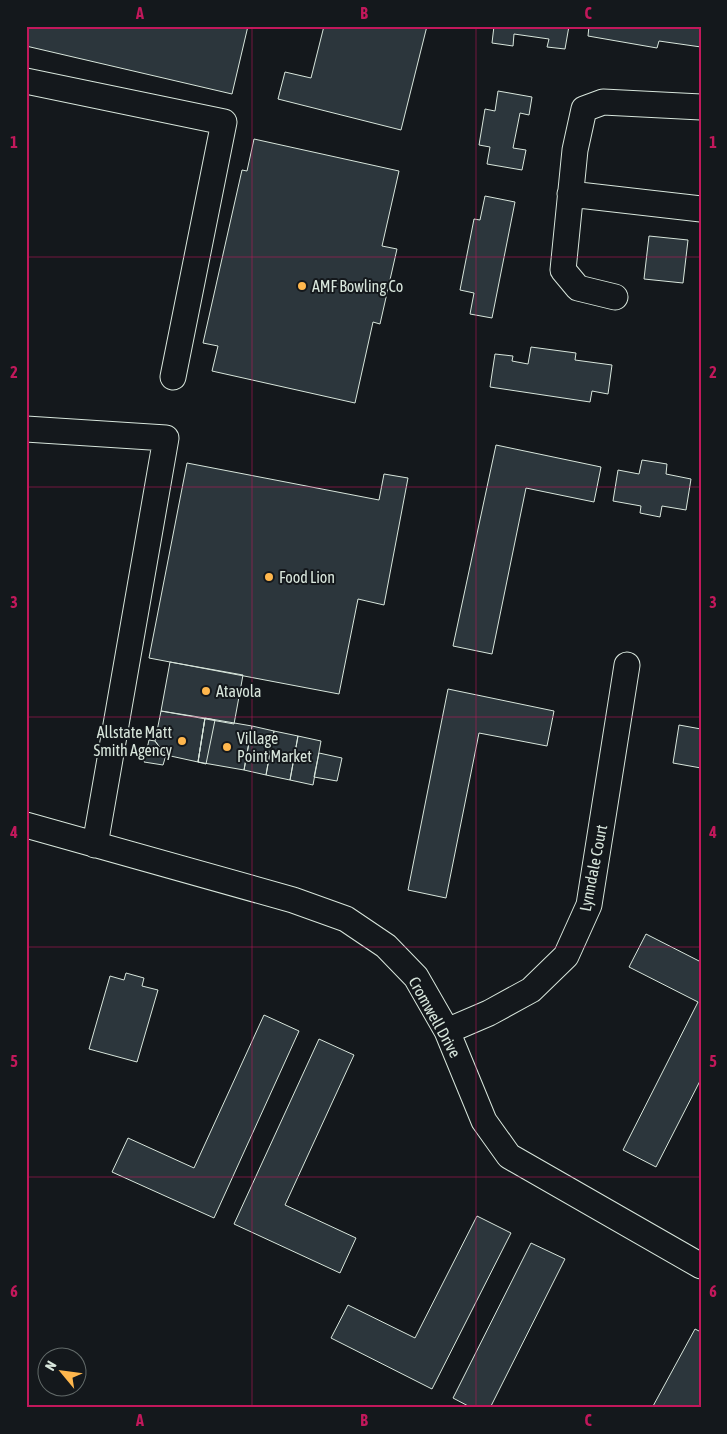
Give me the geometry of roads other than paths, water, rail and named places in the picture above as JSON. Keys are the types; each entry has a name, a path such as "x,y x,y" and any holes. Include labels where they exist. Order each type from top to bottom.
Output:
{"street":[{"path":"26,81 224,122 173,378"},
{"path":"615,297 578,288 563,270 575,150 584,109 602,102 701,107"},
{"path":"570,194 701,209"},
{"path":"26,429 166,438 95,845"},
{"name":"Lynndale Court","path":"447,1031 489,1013 531,990 566,956 589,905 627,666"},
{"name":"Cromwell Drive","path":"26,825 293,900 346,918 386,946 416,977 447,1031 484,1121 509,1156 701,1266"}],"place":[{"name":"AMF Bowling Co","path":"302,286"},
{"name":"Food Lion","path":"269,577"},
{"name":"Atavola","path":"206,691"},
{"name":"Allstate Matt Smith Agency","path":"182,741"},
{"name":"Village Point Market","path":"227,747"}]}
